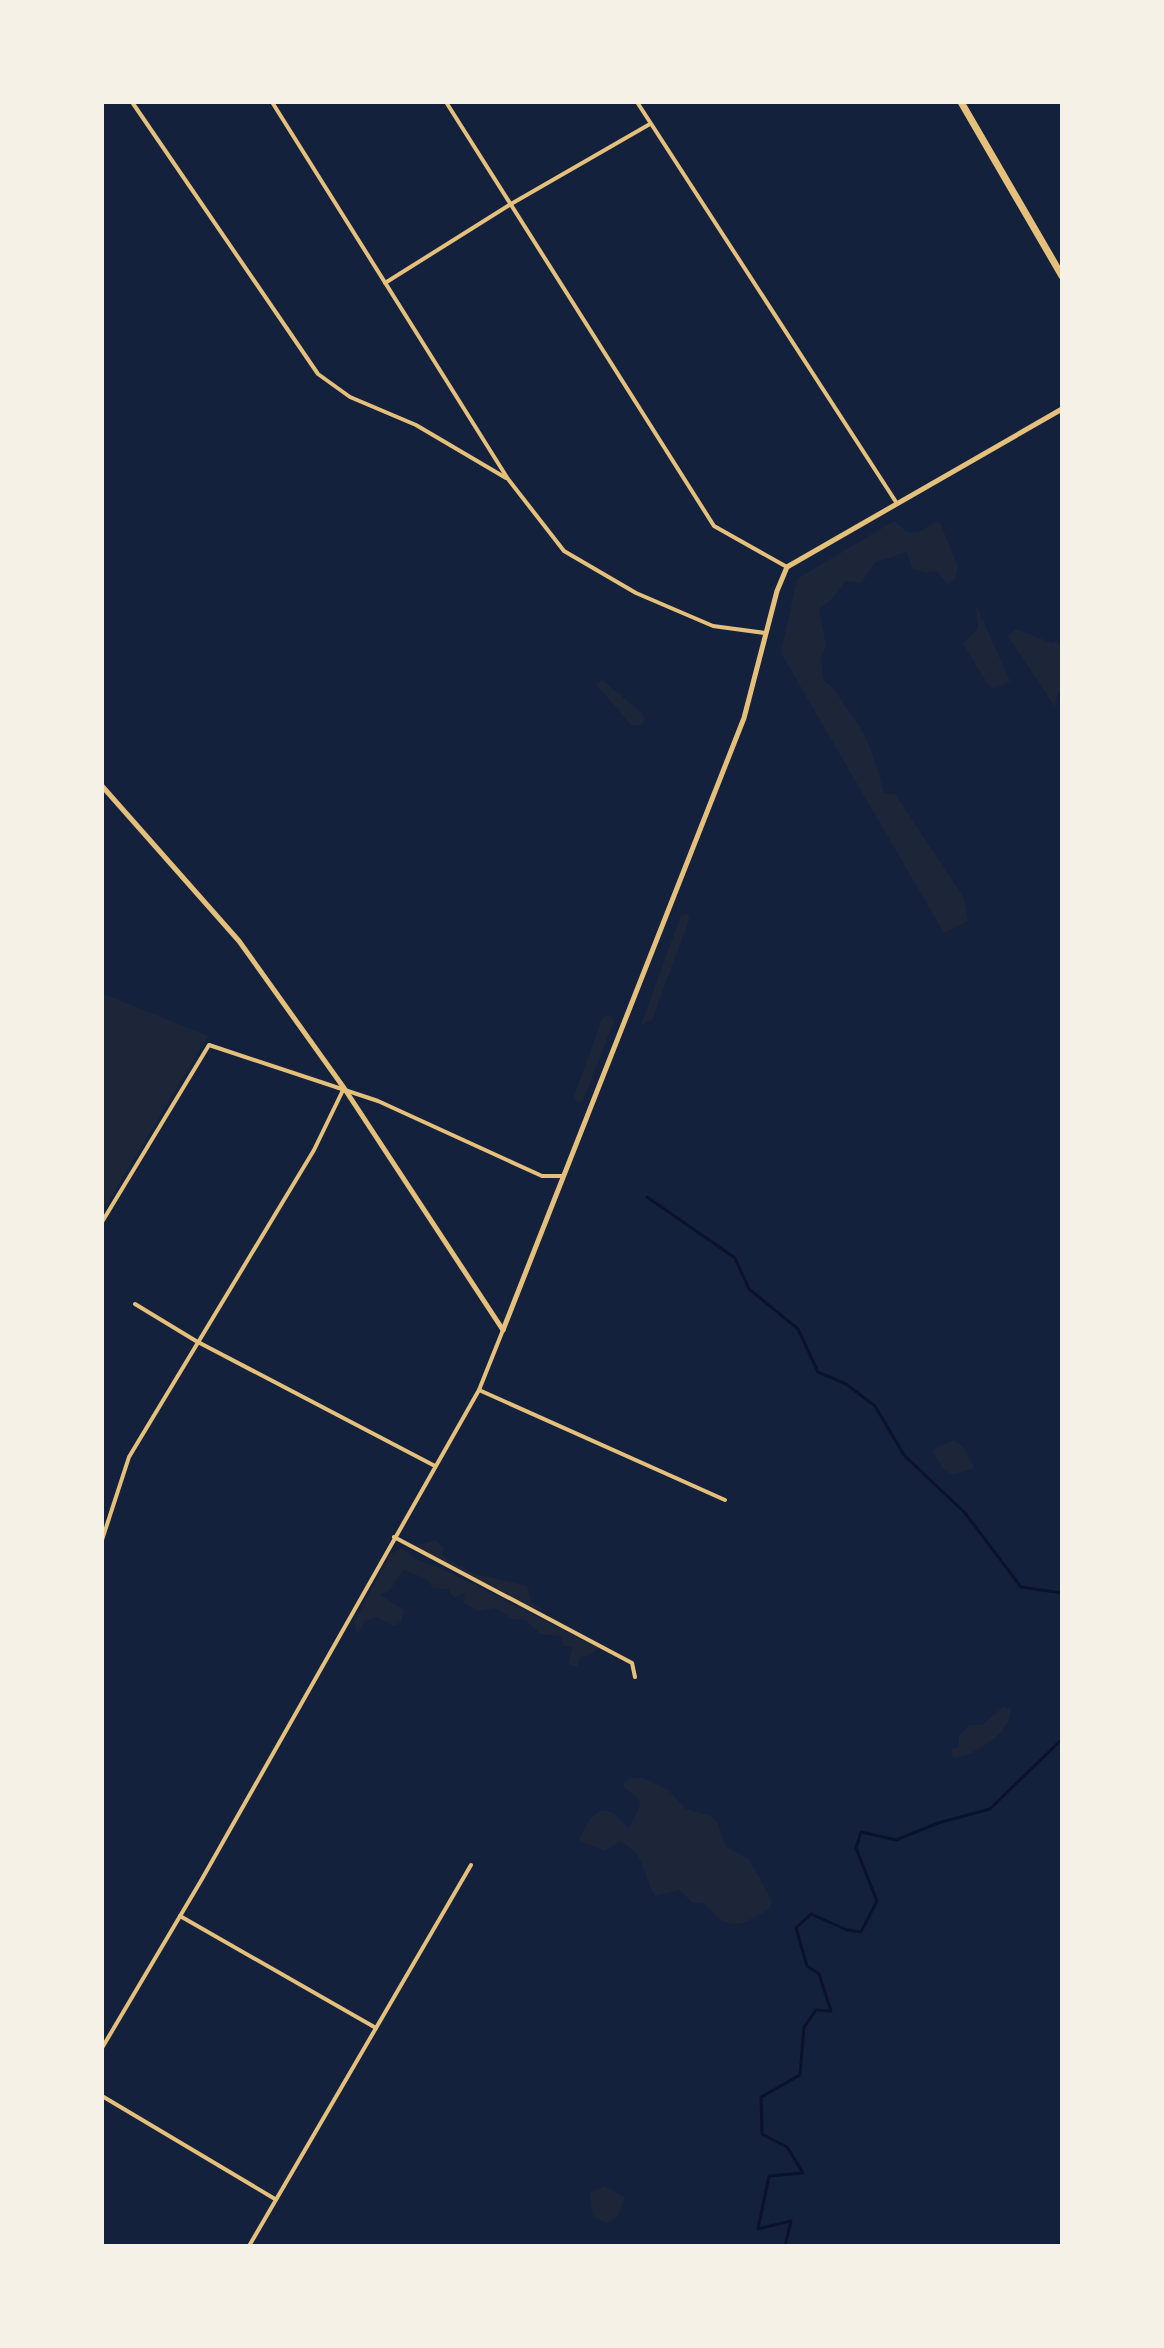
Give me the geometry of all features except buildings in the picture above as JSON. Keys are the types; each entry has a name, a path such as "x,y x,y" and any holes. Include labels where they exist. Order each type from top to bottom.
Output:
{"highway":[{"path":"961,102 1062,276"}],"street":[{"path":"132,102 318,374 350,397 416,425 508,479"},
{"path":"272,102 508,479 564,551 636,593 713,626 768,633"},
{"path":"446,102 714,526 787,567"},
{"path":"637,102 896,502"},
{"path":"385,283 511,204 651,124"},
{"path":"102,2048 479,1390 744,718 777,591 787,567 1062,409"},
{"path":"102,786 239,941 344,1088 503,1330"},
{"path":"102,1222 209,1045 344,1088 542,1176 565,1176"},
{"path":"102,1540 129,1457 196,1341 314,1150 344,1088"},
{"path":"135,1304 196,1341 435,1466"},
{"path":"479,1390 725,1500"},
{"path":"394,1537 632,1663 635,1677"},
{"path":"249,2246 471,1865"},
{"path":"180,1916 376,2028"},
{"path":"102,2096 275,2199"}],"shaded area":[{"path":"939,520 958,567 955,580 947,583 936,571 925,573 913,569 906,552 875,563 861,583 846,581 819,609 826,646 821,660 824,681 835,691 861,729 884,793 895,794 964,898 968,921 944,933 781,653 797,579 894,521 907,532 919,532"},
{"path":"976,605 1010,681 995,689 989,686 963,644 978,628"},
{"path":"1016,629 1052,643 1057,641 1062,649 1062,695 1058,691 1055,707 1008,636"},
{"path":"602,680 642,713 645,719 641,725 632,726 597,685"},
{"path":"688,914 689,920 652,1020 641,1025 681,915"},
{"path":"102,993 208,1036 102,1212"},
{"path":"611,1015 614,1021 583,1101 577,1102 574,1096 603,1017"},
{"path":"954,1440 965,1449 974,1468 953,1475 944,1470 932,1450"},
{"path":"435,1540 444,1547 442,1556 475,1574 527,1586 530,1600 539,1608 534,1609 412,1546"},
{"path":"402,1548 414,1558 447,1571 599,1648 588,1656 580,1657 578,1667 572,1666 568,1662 573,1647 563,1646 561,1636 541,1634 525,1620 512,1619 495,1608 478,1611 463,1602 465,1593 454,1598 448,1589 433,1588 427,1579 403,1570 390,1590 380,1595 404,1610 401,1622 393,1626 376,1617 365,1621 357,1635 354,1622 391,1554"},
{"path":"1003,1707 1011,1709 1010,1718 998,1734 971,1753 953,1758 951,1749 959,1747 959,1736 969,1725 982,1725"},
{"path":"641,1777 668,1790 686,1809 711,1816 717,1822 726,1847 749,1859 772,1901 769,1909 742,1923 727,1923 704,1903 693,1903 680,1890 655,1896 639,1858 628,1846 620,1842 604,1851 579,1840 590,1818 602,1810 614,1813 629,1829 640,1805 639,1799 623,1787 624,1782"},
{"path":"605,2186 625,2198 618,2216 607,2223 593,2217 590,2193"}],"waterway":[{"path":"647,1197 735,1258 749,1289 798,1329 818,1372 846,1384 875,1406 904,1455 965,1513 1021,1587 1062,1593"},
{"path":"785,2246 791,2221 758,2229 769,2176 803,2173 787,2147 762,2134 761,2097 800,2075 804,2027 816,2010 831,2011 819,1974 807,1966 796,1928 811,1914 847,1930 861,1932 877,1901 856,1848 861,1832 896,1840 938,1823 990,1809 1062,1739"}]}
